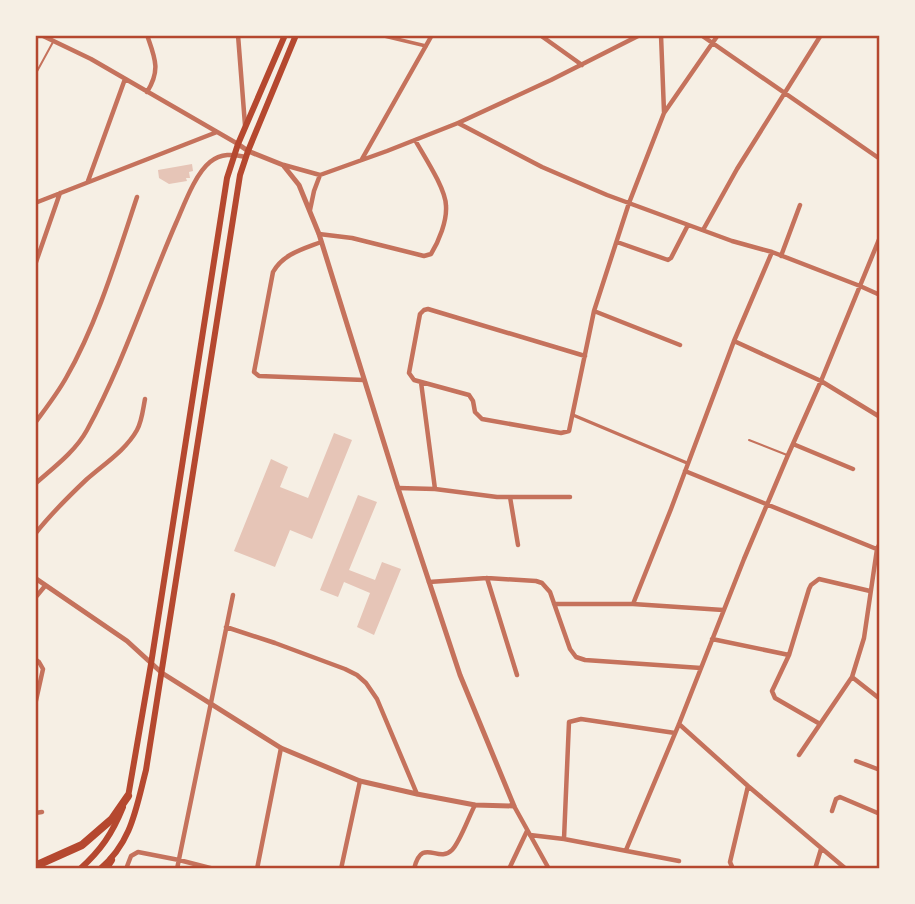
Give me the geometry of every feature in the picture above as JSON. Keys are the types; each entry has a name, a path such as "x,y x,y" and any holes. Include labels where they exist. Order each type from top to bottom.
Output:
{"highway":[{"path":"35,866 82,845 112,819 128,796"},
{"path":"102,869 111,860"}],"main road":[{"path":"80,869 98,852 113,832 128,796 227,178 238,144 285,35"},
{"path":"111,860 130,829 145,770 240,175 296,35"}],"street":[{"path":"147,35 156,63 156,74 148,92"},
{"path":"238,35 245,127"},
{"path":"380,35 426,46"},
{"path":"362,159 432,35"},
{"path":"540,35 582,65"},
{"path":"35,484 72,451 86,433 120,362 192,187 209,163 225,155 247,154 320,175 457,123 640,35"},
{"path":"660,35 664,113"},
{"path":"701,35 880,159"},
{"path":"585,356 428,309 420,314 409,369 411,378 469,395 475,412 482,419 561,433 569,431 573,415 585,356 594,311 629,202 664,113 718,35"},
{"path":"702,230 821,35"},
{"path":"45,36 91,58 218,131 238,144 247,154"},
{"path":"88,181 125,79"},
{"path":"457,123 542,167 607,195 732,241 772,252 880,295"},
{"path":"35,203 218,131"},
{"path":"318,234 352,238 424,256 431,254 446,216 447,203 415,140"},
{"path":"283,165 299,185 321,242 460,675 514,806 549,869"},
{"path":"310,211 320,175"},
{"path":"35,265 60,193"},
{"path":"35,423 66,377 84,341 107,286 137,197"},
{"path":"781,256 800,205"},
{"path":"617,242 668,260 688,225"},
{"path":"626,850 723,610 880,237"},
{"path":"321,242 294,252 278,264 273,272 254,370 258,376 364,380"},
{"path":"633,604 734,341 772,252"},
{"path":"594,311 680,345"},
{"path":"734,341 821,381 880,417"},
{"path":"421,382 435,489"},
{"path":"35,534 133,437 139,427 145,399"},
{"path":"573,415 687,463"},
{"path":"793,444 853,469"},
{"path":"685,471 879,547 861,653 852,677 799,755"},
{"path":"398,488 510,497 570,497"},
{"path":"510,497 518,545"},
{"path":"35,578 127,641 162,673 281,748 360,781 475,805 514,806"},
{"path":"429,582 487,579 536,581 542,583 550,592 570,649 578,659 701,668"},
{"path":"487,579 517,675"},
{"path":"820,724 775,698 772,691 789,655 809,589 819,579 870,591"},
{"path":"35,598 46,586"},
{"path":"177,869 233,595"},
{"path":"554,604 633,604 723,610"},
{"path":"226,627 345,668 357,675 377,699 417,794"},
{"path":"712,639 789,655"},
{"path":"35,659 43,668 35,705"},
{"path":"852,677 880,699"},
{"path":"564,839 569,722 581,719 675,733"},
{"path":"679,724 846,869"},
{"path":"257,869 281,748"},
{"path":"856,761 880,770"},
{"path":"341,869 360,781"},
{"path":"733,869 730,862 748,786"},
{"path":"832,811 836,799 840,797 880,814"},
{"path":"414,869 416,858 420,854 427,851 445,854 451,852 475,805"},
{"path":"35,813 42,813"},
{"path":"529,833 679,861"},
{"path":"509,869 529,833"},
{"path":"815,869 821,849"},
{"path":"126,869 131,856 138,852 214,869"}],"lane":[{"path":"35,75 54,41"},
{"path":"749,440 788,455"}],"building":[{"path":"192,164 193,171 189,172 190,178 186,178 187,181 169,184 159,178 158,170"},
{"path":"334,433 352,440 312,539 290,530 275,567 234,551 271,459 288,467 280,487 308,498"},
{"path":"358,495 377,502 349,570 375,580 382,562 401,569 374,635 357,627 370,593 344,582 338,597 320,590"}]}
